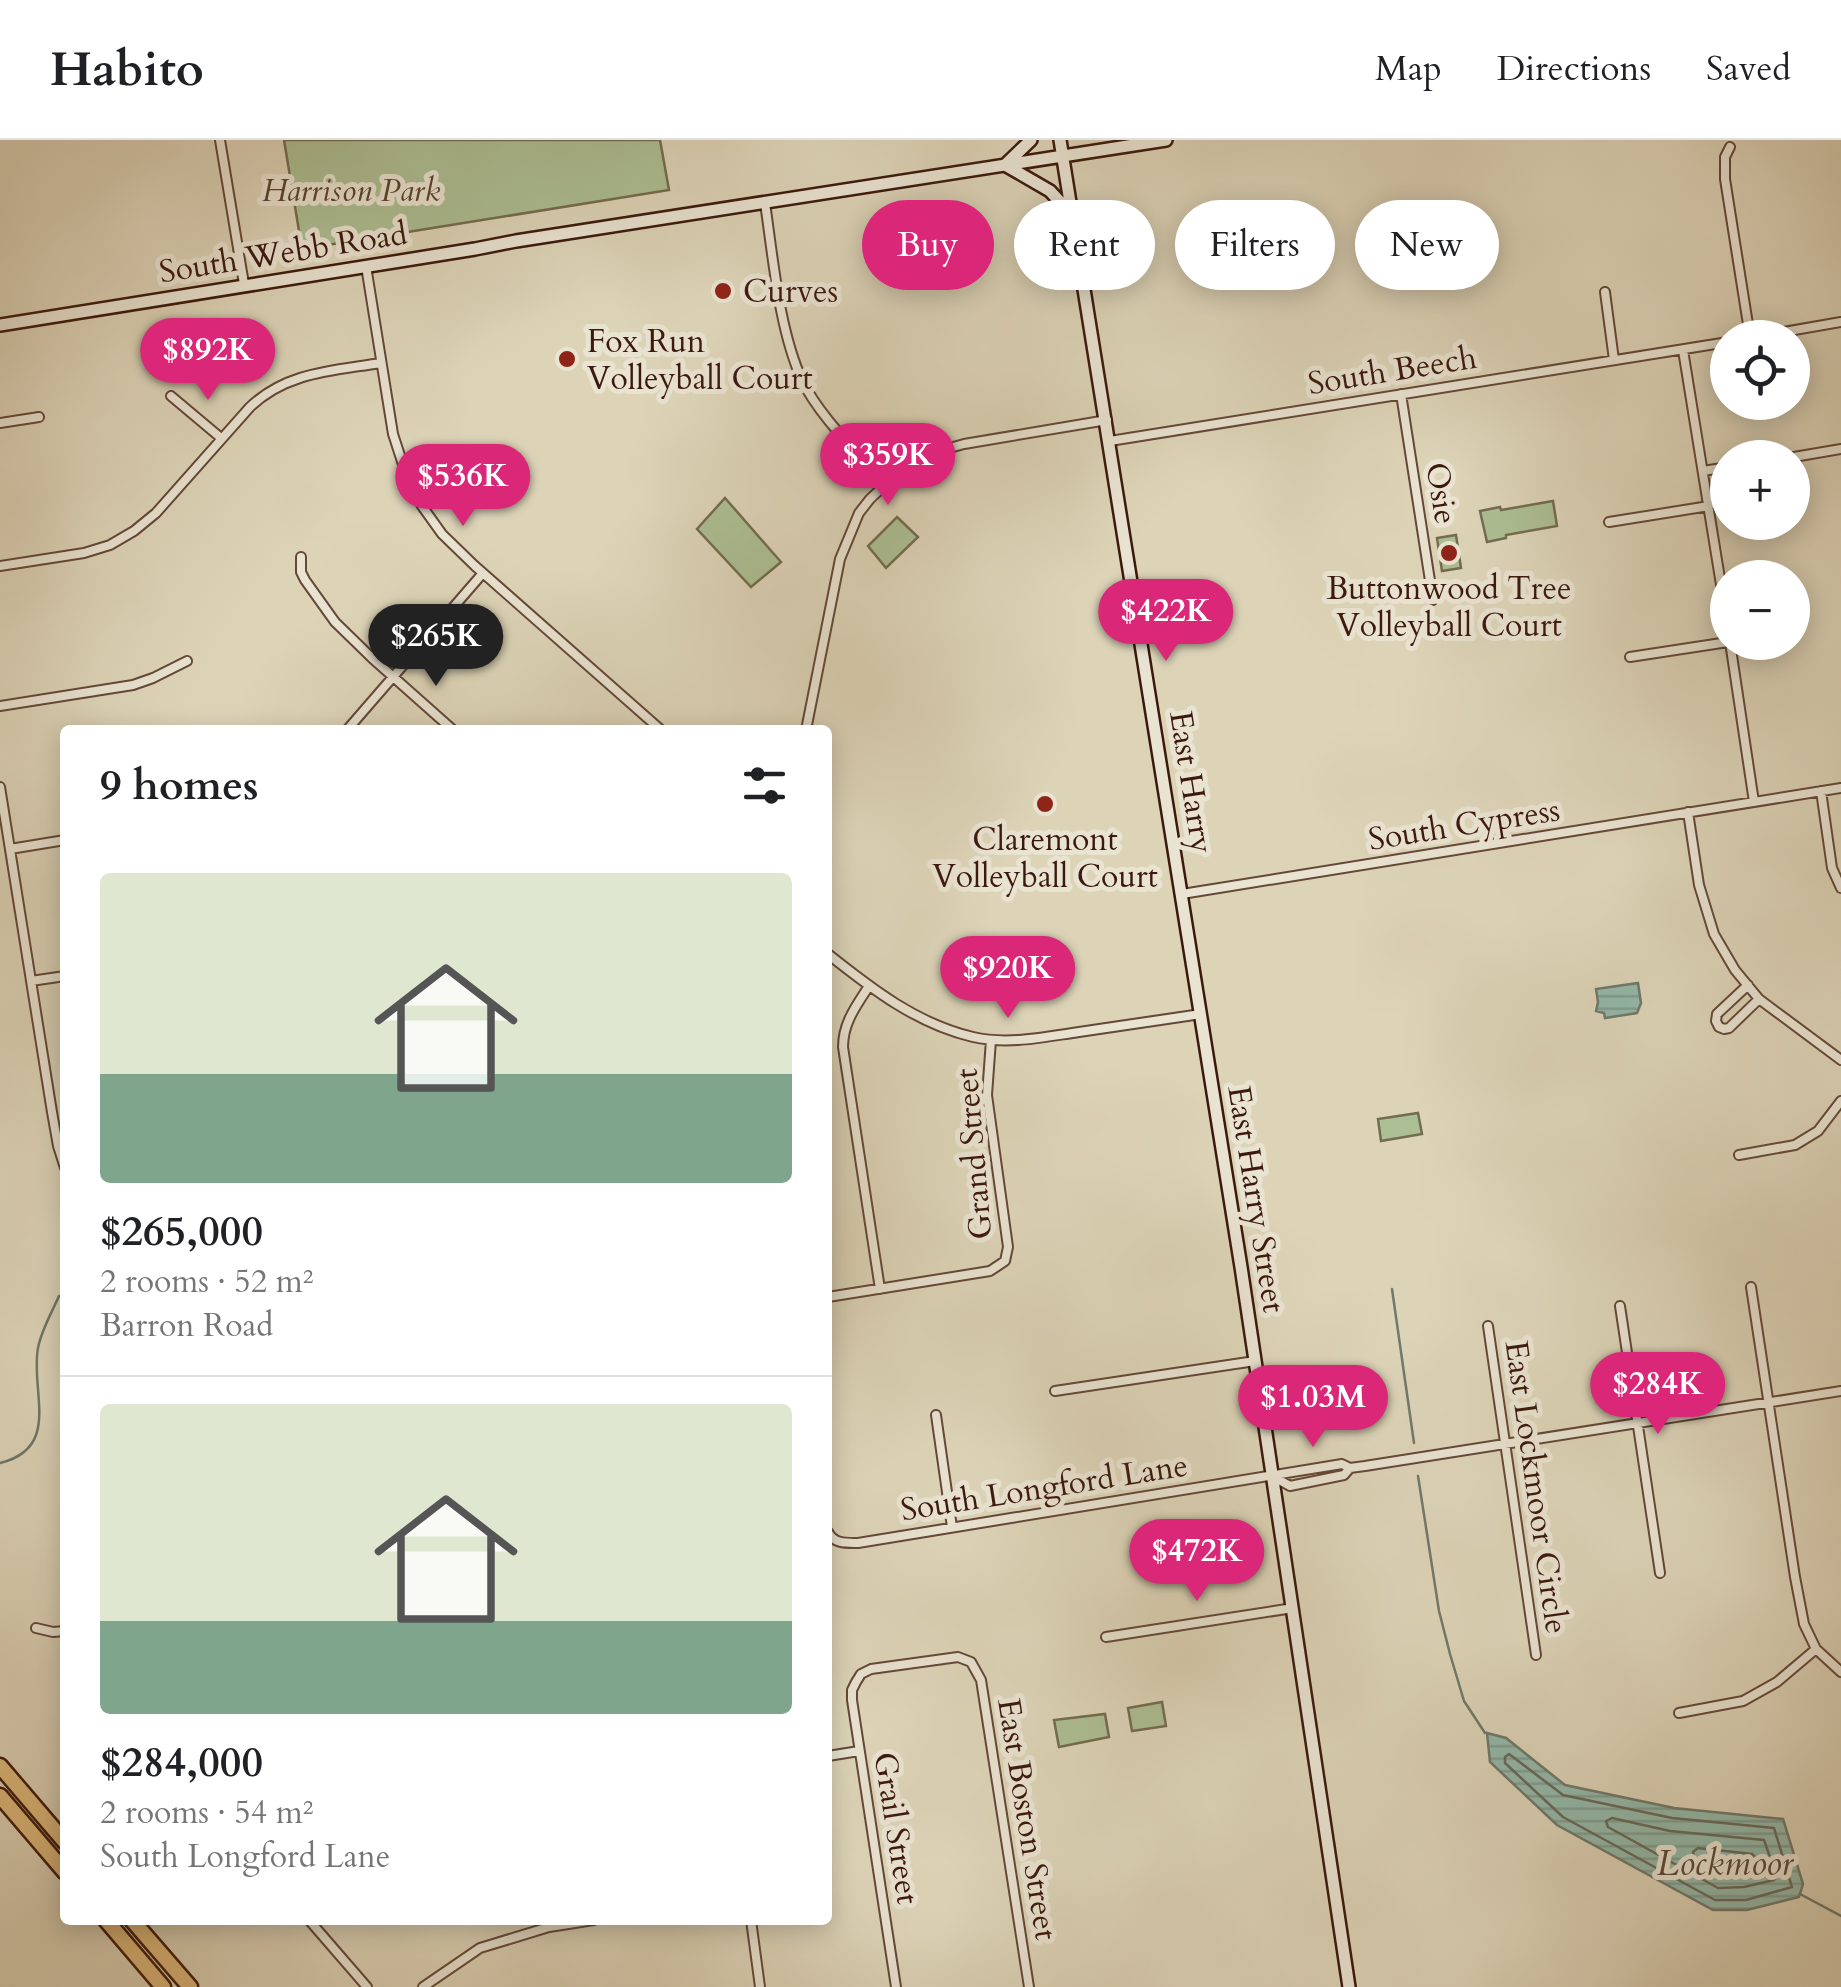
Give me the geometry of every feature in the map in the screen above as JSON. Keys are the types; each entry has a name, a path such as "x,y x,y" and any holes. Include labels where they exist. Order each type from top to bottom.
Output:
{"highway":[{"path":"0,1766 60,1836"},
{"path":"0,1796 60,1866"},
{"path":"110,1925 164,1987"},
{"path":"136,1925 190,1987"}],"main road":[{"path":"1031,140 1005,165 1043,186 1057,200"},
{"path":"1060,140 1070,200"},
{"name":"South Webb Road","path":"0,325 516,240 1166,140"},
{"path":"1085,290 1110,440"},
{"name":"East Harry","path":"1110,440 1182,894"},
{"name":"East Harry Street","path":"1182,894 1349,1987"}],"street":[{"path":"220,140 244,284"},
{"path":"1720,140 1730,147"},
{"path":"1739,140 1725,157 1725,179 1747,320"},
{"path":"764,203 786,332 802,380 827,417 885,484"},
{"path":"366,266 396,448 414,492 442,534 655,725"},
{"path":"1605,292 1614,360"},
{"path":"1810,327 1841,322"},
{"name":"South Beech","path":"1110,440 1710,345"},
{"path":"1683,350 1717,560"},
{"path":"0,566 84,554 122,538 156,513 258,399 282,383 308,374 380,363"},
{"name":"Osie","path":"1402,394 1434,600"},
{"path":"172,396 221,438"},
{"path":"0,423 39,417"},
{"path":"807,725 840,559 858,513 885,484 928,454 964,444 1106,420"},
{"path":"1810,454 1841,449"},
{"path":"1703,470 1710,469"},
{"path":"1609,522 1708,506"},
{"path":"300,557 305,580 334,620 447,725"},
{"path":"351,725 483,573"},
{"path":"1630,657 1710,645"},
{"path":"1732,660 1754,802"},
{"path":"0,706 133,685 188,661"},
{"path":"0,786 60,1152"},
{"name":"South Cypress","path":"1182,894 1841,788"},
{"path":"1821,791 1832,868 1841,888"},
{"path":"1688,812 1700,884 1714,934 1735,970 1759,999 1841,1060"},
{"path":"10,849 60,841"},
{"path":"832,957 917,1016 953,1031 991,1040 1027,1040 1201,1014"},
{"path":"31,981 60,977"},
{"path":"1748,985 1717,1014 1719,1026 1728,1028 1759,999"},
{"path":"832,1296 880,1289 842,1047 850,1016 869,986"},
{"name":"Grand Street","path":"880,1289 990,1271 1002,1263 1008,1246 987,1096 991,1040"},
{"path":"1739,1156 1796,1145 1818,1131 1841,1101"},
{"path":"52,1112 60,1111"},
{"path":"1751,1287 1804,1624 1816,1649 1841,1672"},
{"path":"1620,1306 1660,1574"},
{"name":"East Lockmoor Circle","path":"1488,1326 1536,1655"},
{"path":"1055,1391 1255,1361"},
{"name":"South Longford Lane","path":"832,1537 843,1544 858,1543 1342,1464 1350,1468 1841,1391"},
{"path":"936,1415 952,1527"},
{"path":"1106,1637 1293,1608"},
{"path":"36,1628 60,1631"},
{"path":"1679,1713 1743,1701 1777,1682 1816,1649"},
{"name":"Grail Street","path":"896,1987 852,1690 858,1678 871,1669 958,1657 972,1662"},
{"name":"East Boston Street","path":"972,1662 981,1680 1029,1987"},
{"path":"832,1755 859,1751"},
{"path":"313,1925 368,1987"},
{"path":"423,1987 480,1948 562,1925"},
{"path":"752,1925 760,1987"}],"green space":[{"name":"Harrison Park","path":"284,140 660,140 669,190 302,249"},
{"path":"725,498 781,562 751,587 697,529"},
{"path":"1553,501 1557,526 1487,542 1480,511"},
{"path":"897,517 918,537 886,568 868,546"},
{"name":"Buttonwood Tree Volleyball Court","path":"1456,535 1461,568 1442,571 1437,538"},
{"path":"1418,1113 1422,1134 1381,1141 1378,1119"},
{"path":"1162,1702 1166,1726 1132,1731 1128,1708"},
{"path":"1105,1714 1109,1737 1059,1747 1054,1720"}],"water":[{"path":"1638,983 1641,1003 1637,1013 1605,1018 1604,1013 1596,1011 1596,989"},
{"name":"Lockmoor","path":"1487,1733 1506,1738 1565,1785 1674,1808 1783,1819 1803,1884 1799,1897 1747,1910 1713,1910 1557,1825 1490,1762"}],"waterway":[{"path":"1392,1289 1414,1443"},
{"path":"0,1463 19,1456 31,1445 37,1431 38,1348 59,1296"},
{"path":"1418,1476 1439,1611 1450,1654 1464,1701 1485,1733"},
{"path":"1800,1894 1841,1916"}],"place":[{"name":"Curves","path":"723,291"},
{"name":"Fox Run Volleyball Court","path":"567,359"},
{"name":"Buttonwood Tree Volleyball Court","path":"1449,553"},
{"name":"Claremont Volleyball Court","path":"1045,804"}]}
